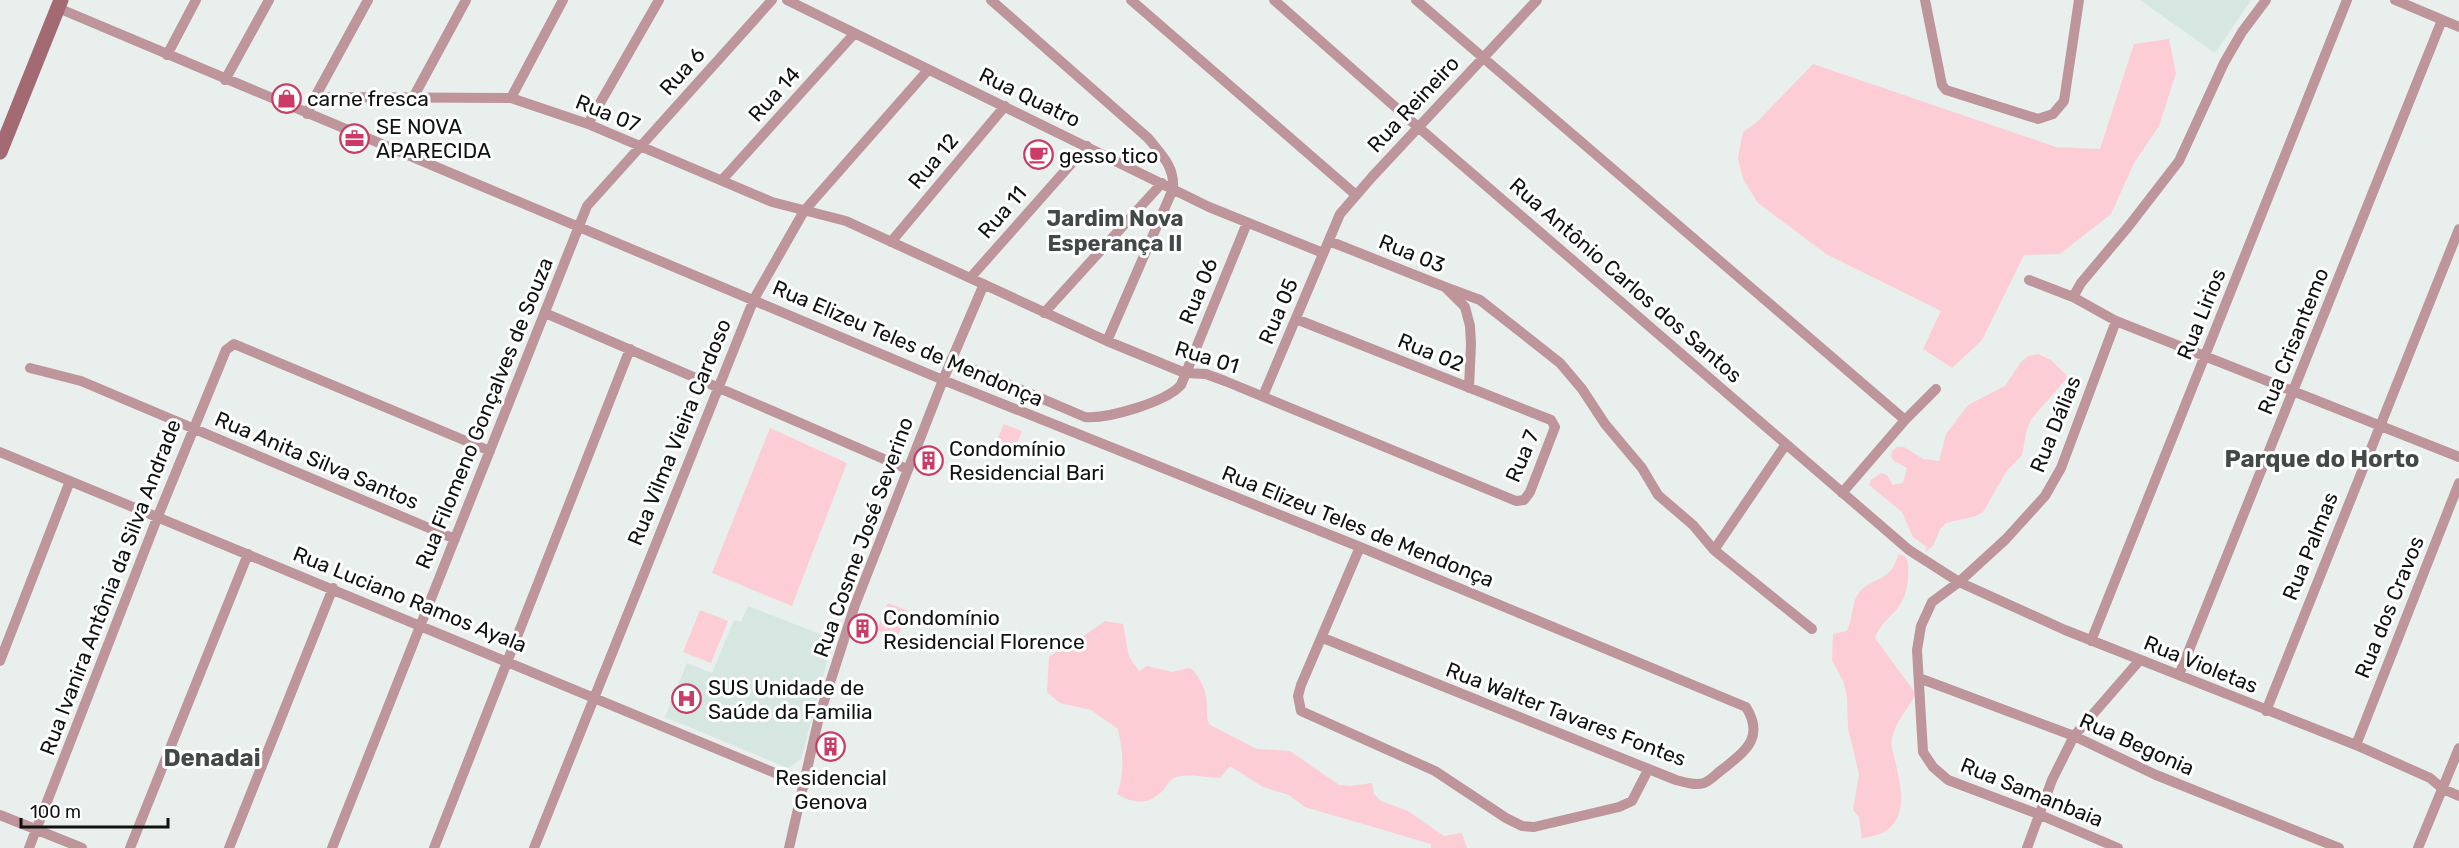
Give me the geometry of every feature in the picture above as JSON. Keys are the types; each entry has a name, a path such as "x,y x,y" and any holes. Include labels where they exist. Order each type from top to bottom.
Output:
{"street":[{"path":"166,55 196,0"},
{"path":"225,81 269,0"},
{"path":"307,114 368,0"},
{"path":"414,96 466,0"},
{"path":"511,98 563,0"},
{"path":"588,124 659,0"},
{"name":"Rua 6","path":"578,226 587,206 772,0"},
{"name":"Rua Quatro","path":"787,0 1173,189 1247,223 1323,253"},
{"path":"991,0 1148,138 1168,164 1174,177 1173,189 1107,341"},
{"path":"1131,0 1356,195"},
{"name":"Rua Antônio Carlos dos Santos","path":"1274,0 1909,550 1959,582"},
{"path":"1416,0 1905,420"},
{"name":"Rua Reineiro","path":"1329,241 1340,214 1356,195 1537,0"},
{"path":"1925,0 1942,85 1946,90 2038,119 2053,114 2064,101 2079,0"},
{"path":"2073,297 2081,283 2128,228 2179,161 2224,63 2242,32 2266,0"},
{"name":"Rua Lirios","path":"2091,641 2347,0"},
{"path":"2395,0 2459,27"},
{"path":"0,152 59,4"},
{"name":"Rua Elizeu Teles de Mendonça","path":"59,4 225,81 754,299 943,380 1360,547 1746,707"},
{"name":"Rua Crisantemo","path":"2179,675 2442,20"},
{"name":"Rua 14","path":"722,180 854,34"},
{"name":"Rua Vilma Vieira Cardoso","path":"534,848 754,299 804,211 928,70"},
{"name":"Rua 07","path":"315,97 511,98 588,124 772,202 846,221 891,242"},
{"name":"Rua 12","path":"891,242 1005,106"},
{"name":"Rua 11","path":"971,277 1087,146"},
{"path":"1044,313 1162,183"},
{"name":"Rua 06","path":"951,360 1085,417 1097,418 1167,396 1181,385 1247,223"},
{"name":"Rua Filomeno Gonçalves de Souza","path":"332,848 578,226"},
{"name":"Rua Palmas","path":"2266,711 2379,424 2459,230"},
{"name":"Rua 05","path":"1263,396 1329,241"},
{"name":"Rua 03","path":"1329,241 1445,287 1465,307 1470,326 1469,388"},
{"name":"Rua 01","path":"891,242 1107,341 1185,373 1206,374 1263,396 1516,501"},
{"path":"2029,280 2073,297 2116,321 2459,457"},
{"path":"943,380 984,284"},
{"path":"1445,287 1480,300 1572,375 1605,424 1642,468 1658,495 1693,525 1714,550 1812,629"},
{"path":"545,313 908,469"},
{"name":"Rua 02","path":"1296,319 1551,420"},
{"name":"Rua Dálias","path":"1933,767 1923,752 1917,650 1920,626 1932,602 1959,582 2006,539 2045,496 2061,468 2116,321"},
{"name":"Rua Ivanira Antônia da Silva Andrade","path":"29,848 192,429 226,350 234,344 490,451"},
{"path":"434,848 630,350"},
{"name":"Rua Anita Silva Santos","path":"30,368 81,381 455,539"},
{"name":"Rua Cosme José Severino","path":"789,848 819,717 855,605 943,380"},
{"path":"1842,493 1905,420 1936,389"},
{"name":"Rua 7","path":"1516,501 1524,500 1530,492 1555,427 1551,420"},
{"path":"1714,550 1786,444"},
{"name":"Rua Luciano Ramos Ayala","path":"0,452 594,696 804,785"},
{"path":"0,661 70,481"},
{"name":"Rua dos Cravos","path":"2355,746 2459,483"},
{"path":"1360,547 1301,685 1298,696 1301,711 1435,771 1522,826 1534,826 1619,807 1632,801 1648,770"},
{"path":"130,848 248,554"},
{"name":"Rua Violetas","path":"1959,582 2139,661 2355,746 2430,778 2443,789 2459,795"},
{"path":"229,848 333,588"},
{"name":"Rua Walter Tavares Fontes","path":"1323,638 1648,770 1696,784 1706,783 1744,752 1750,743 1754,724 1746,707"},
{"path":"2027,848 2038,814 2074,736 2139,661"},
{"name":"Rua Begonia","path":"1919,678 2074,736 2156,775 2339,848"},
{"path":"2418,848 2443,789 2452,780 2459,748"},
{"name":"Rua Samanbaia","path":"1933,767 1948,780 2038,814 2118,848"},
{"name":"Rua Violetas","path":"2430,778 2452,780"},
{"path":"0,815 82,848"}],"shaded area":[{"path":"2140,0 2251,0 2215,53"},
{"path":"2169,39 2176,73 2159,126 2134,163 2111,214 2060,254 2024,255 1982,340 1952,368 1923,349 1941,311 1826,254 1758,203 1743,179 1738,158 1743,132 1756,123 1813,64 2056,147 2100,149 2134,44"},
{"path":"2038,354 2051,360 2068,377 2032,418 2027,429 2022,455 2006,472 1983,512 1976,516 1946,523 1940,529 1933,546 1925,552 1927,547 1913,537 1902,512 1869,485 1871,480 1881,473 1887,475 1893,485 1903,483 1907,468 1891,457 1892,451 1897,447 1904,447 1923,459 1939,461 1946,434 1968,405 2005,386 2021,362 2028,356"},
{"path":"1004,424 1022,431 1011,457 993,449"},
{"path":"770,428 847,463 792,606 712,573"},
{"path":"1898,554 1905,556 1908,562 1906,591 1899,607 1875,638 1916,694 1896,726 1892,741 1901,790 1900,810 1892,826 1884,832 1862,839 1859,817 1853,810 1859,774 1848,728 1844,683 1832,660 1833,634 1847,631 1858,594 1868,584 1891,570"},
{"path":"888,603 909,611 897,638 877,630"},
{"path":"748,606 833,639 801,759 788,768 665,717 687,663 712,673 734,620 741,622"},
{"path":"700,610 728,621 711,663 683,652"},
{"path":"1105,621 1123,624 1129,657 1139,671 1147,666 1172,672 1192,669 1205,691 1207,718 1210,725 1257,749 1290,751 1339,785 1372,783 1374,794 1381,801 1408,811 1444,836 1462,833 1467,848 1431,848 1431,844 1305,807 1289,795 1263,787 1230,766 1220,778 1189,776 1172,779 1163,790 1146,801 1129,800 1117,794 1122,762 1118,729 1091,710 1060,703 1047,692 1049,657"}],"place":[{"name":"carne fresca","path":"286,98"},
{"name":"SE NOVA APARECIDA","path":"355,138"},
{"name":"gesso tico","path":"1038,155"},
{"name":"Condomínio Residencial Bari","path":"928,460"},
{"name":"Condomínio Residencial Florence","path":"862,629"},
{"name":"SUS Unidade de Saúde da Familia","path":"687,699"},
{"name":"Residencial Genova","path":"831,746"}],"district":[{"name":"Jardim Nova Esperança II","path":"1115,230"},
{"name":"Parque do Horto","path":"2322,459"},
{"name":"Denadai","path":"212,758"}]}
